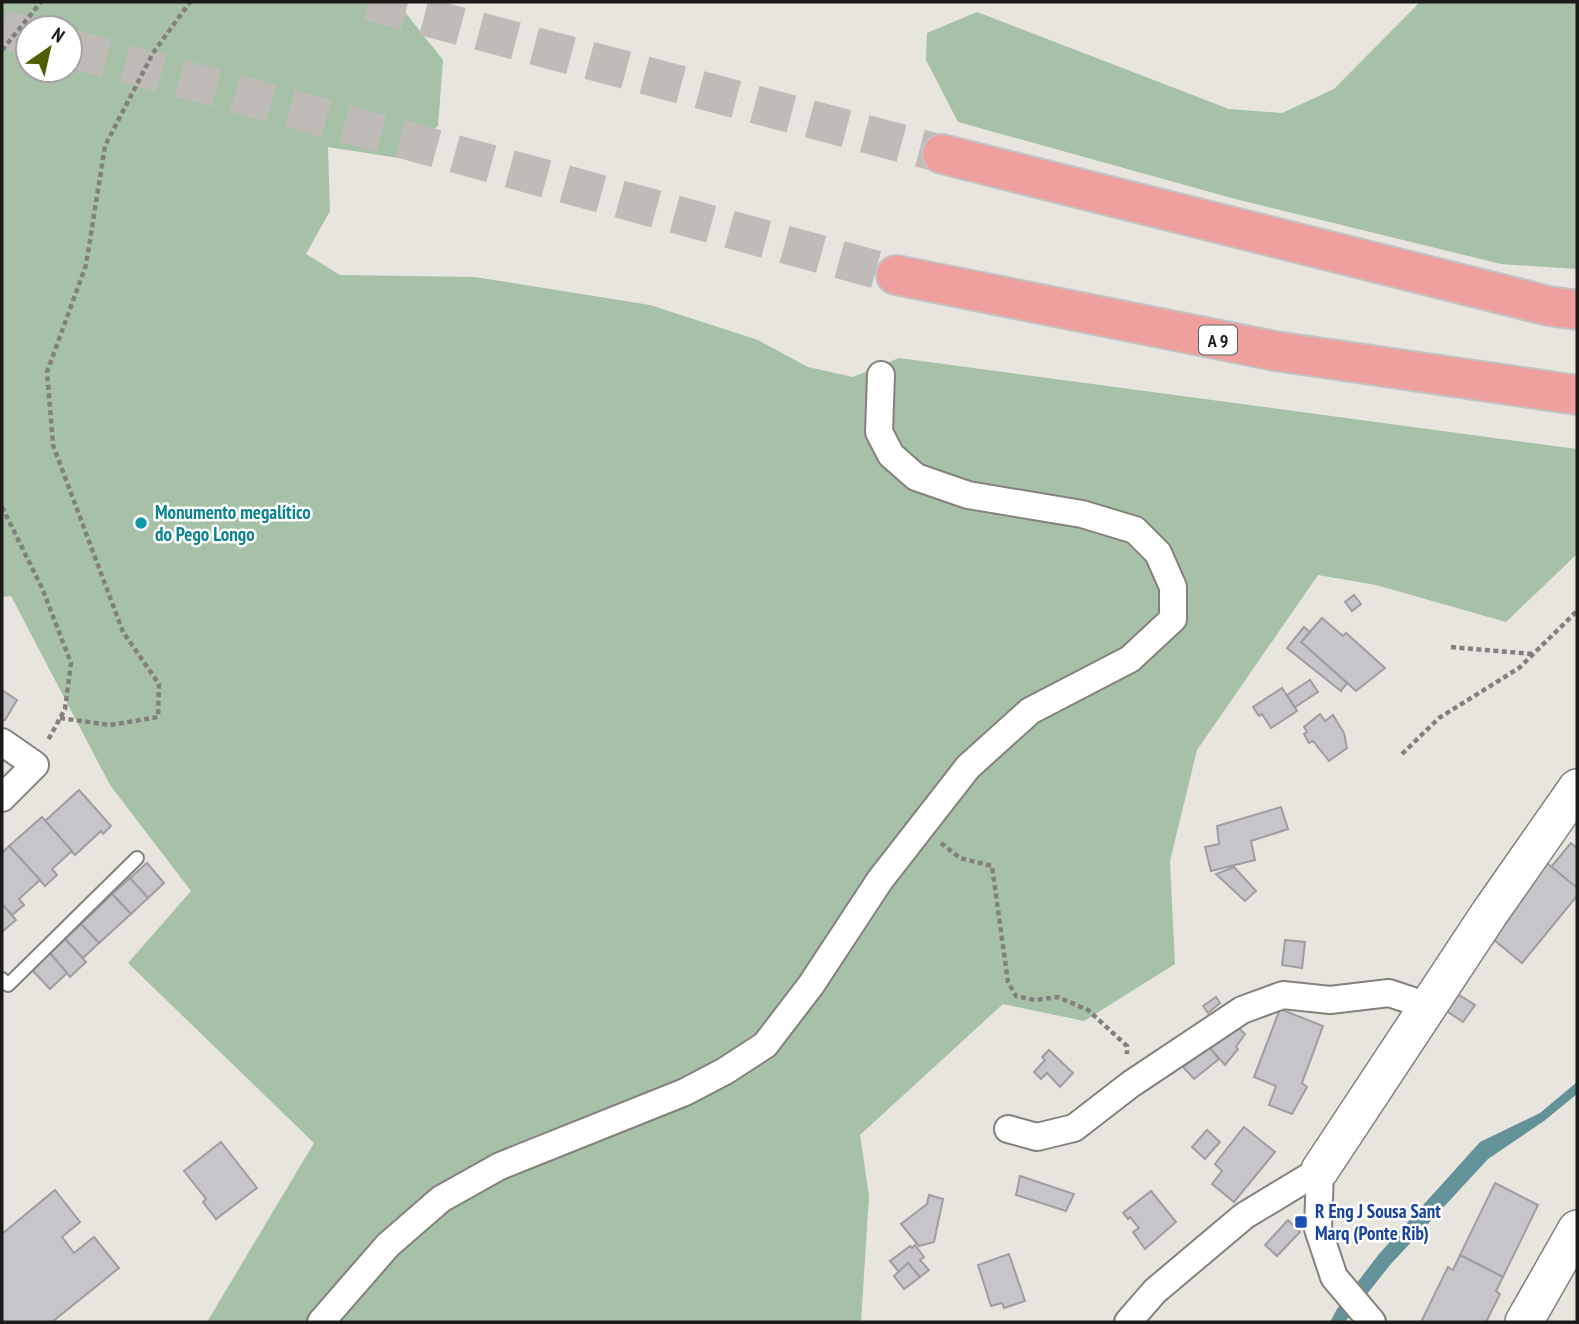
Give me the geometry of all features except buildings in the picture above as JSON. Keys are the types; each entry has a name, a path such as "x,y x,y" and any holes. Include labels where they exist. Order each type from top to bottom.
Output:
{"highway":[{"path":"942,154 1563,308"},
{"name":"A 9","path":"896,275 1275,351 1559,393"}],"street":[{"path":"321,1322 388,1245 441,1199 500,1166 685,1092 725,1071 765,1045 811,985 880,880 968,767 1030,711 1130,659 1173,620 1173,587 1158,553 1135,530 1082,513 968,495 916,477 891,455 879,432 881,375"},
{"path":"2,742 35,765 2,798"},
{"path":"1128,1322 1155,1292 1244,1216 1320,1170 1428,1006 1563,826 1577,788"},
{"path":"1009,1129 1037,1137 1074,1128 1131,1084 1242,1010 1283,995 1330,1000 1389,993 1428,1006"},
{"path":"1320,1170 1318,1229 1334,1277 1369,1318"},
{"path":"1524,1322 1577,1229"}],"lane":[{"path":"2,979 8,985 137,858"}],"path":[{"path":"2,50 41,2"},
{"path":"60,718 110,725 159,717 159,684 122,632 52,445 47,372 86,265 104,146 153,52 190,2"},
{"path":"2,508 42,588 71,663 65,709 35,765"},
{"path":"1402,754 1439,718 1519,668 1577,611"},
{"path":"1451,647 1533,654"},
{"path":"908,844 942,843 960,858 992,866 1009,982 1016,996 1035,1000 1058,998 1088,1010 1127,1046 1126,1072 1131,1084"}],"green space":[{"path":"2,2 397,2 443,60 438,126 398,158 328,147 330,211 306,254 340,275 475,277 650,305 758,340 808,367 853,377 899,358 1577,449 1577,554 1506,622 1376,585 1318,575 1197,750 1170,861 1175,964 1084,1021 1003,1004 860,1135 869,1196 861,1322 207,1322 314,1143 128,963 191,891 110,785 11,596 2,597"},
{"path":"1420,2 1577,2 1577,269 1501,264 1235,199 958,122 926,60 927,33 977,12 1229,109 1282,113 1334,89"}],"water":[{"path":"1577,1082 1577,1094 1544,1121 1488,1159 1390,1265 1345,1322 1330,1322 1379,1254 1480,1142 1540,1113"}],"tunnel":[{"path":"369,2 942,154"},
{"path":"2,29 14,32"},
{"path":"84,52 896,275"}],"place":[{"name":"Monumento megalítico do Pego Longo","path":"141,523"},
{"name":"R Eng J Sousa Sant Marq (Ponte Rib)","path":"1301,1222"}]}
